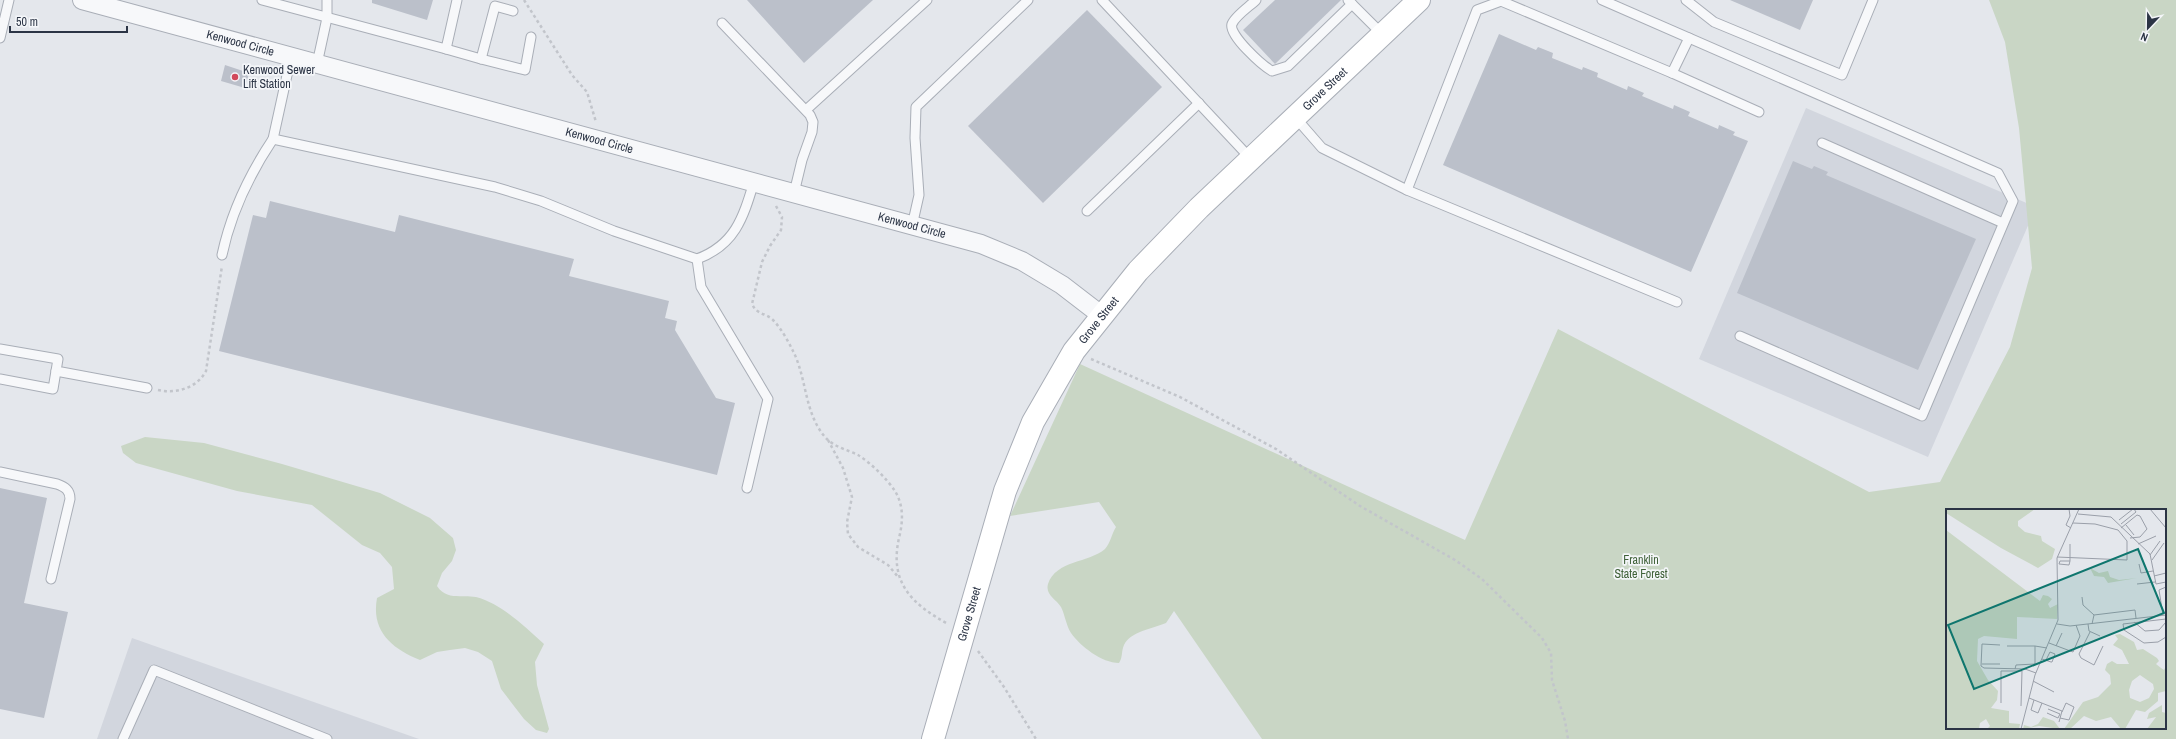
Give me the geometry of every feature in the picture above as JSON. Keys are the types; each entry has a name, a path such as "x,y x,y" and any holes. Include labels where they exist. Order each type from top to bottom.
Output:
{"main road":[{"name":"Grove Street","path":"933,739 998,512 1013,470 1033,422 1074,351 1138,270 1199,208 1419,0"}],"street":[{"name":"Kenwood Circle","path":"82,0 981,244 1022,261 1062,285 1102,315"}],"lane":[{"path":"0,38 9,0"},
{"path":"262,0 525,70 531,37"},
{"path":"317,64 327,18 327,0"},
{"path":"446,49 457,0"},
{"path":"806,110 927,0"},
{"path":"912,226 919,196 916,107 1028,0"},
{"path":"1102,0 1251,159"},
{"path":"1256,0 1235,20 1232,24 1232,30 1246,48 1272,71 1288,66 1350,2 1382,34"},
{"path":"1602,0 1998,172 2013,201 1922,416 1740,336"},
{"path":"1623,9 1626,0"},
{"path":"1686,0 1714,22 1842,75 1873,0"},
{"path":"1407,190 1477,10 1501,1 1672,73 1759,112"},
{"path":"481,59 495,6 513,11"},
{"path":"722,23 806,110 813,122 794,193"},
{"path":"1672,73 1689,38"},
{"path":"222,255 231,220 240,199 259,160 273,139 291,57"},
{"path":"1087,211 1199,103"},
{"path":"1295,116 1322,148 1407,190 1677,302"},
{"path":"273,139 495,187 541,201 614,231 697,259 716,250 735,232 759,184"},
{"path":"1822,143 2003,223"},
{"path":"697,259 701,287 768,399 747,488"},
{"path":"0,349 58,359 53,389 0,379"},
{"path":"56,371 147,388"},
{"path":"0,472 57,484 63,486 68,491 70,499 51,579"},
{"path":"123,739 154,670 327,739"}],"path":[{"path":"524,0 569,71 587,92 601,141"},
{"path":"759,184 779,210 783,223 781,230 770,246 762,262 752,304 758,312 773,320 793,352 814,420 828,440 843,468 852,497 847,522 848,534 852,541 863,551 888,565 901,580"},
{"path":"147,388 166,392 178,390 197,384 203,378 210,355 222,255"},
{"path":"1074,351 1180,397 1276,449 1360,506 1455,560 1482,579 1542,638 1551,653 1552,680 1565,721 1568,739"},
{"path":"828,440 859,456 895,491 902,508 897,556 901,580 906,593 918,606 963,632 1004,686 1036,739"}],"shaded area":[{"path":"1806,108 2036,207 1928,457 1699,359"},
{"path":"132,638 419,739 97,739"}],"green space":[{"name":"Franklin State Forest","path":"1989,0 2176,0 2176,739 1262,739 1174,611 1166,623 1137,633 1127,640 1119,663 1106,660 1092,653 1071,633 1061,607 1049,594 1047,588 1052,576 1058,570 1098,554 1105,549 1116,527 1099,502 1010,516 1080,364 1465,540 1558,329 1869,492 1940,482 2010,347 2032,268 2019,128 2005,42"},
{"path":"145,437 204,443 282,464 380,493 430,518 453,538 456,550 452,561 442,573 437,586 441,591 445,594 455,596 470,596 486,600 512,616 544,644 535,662 537,685 549,729 547,733 536,730 524,719 501,689 492,661 478,652 465,648 450,650 437,652 420,660 400,650 385,637 377,620 377,598 394,589 392,567 380,553 362,545 312,505 237,491 136,463 123,453 121,446"}],"building":[{"path":"372,0 433,0 427,20 372,3"},
{"path":"747,0 873,0 804,63"},
{"path":"1275,0 1341,0 1275,64 1243,30"},
{"path":"1730,0 1813,0 1800,30"},
{"path":"1087,10 1162,87 1043,203 968,126"},
{"path":"1499,34 1536,50 1538,47 1553,53 1552,58 1582,70 1583,67 1598,73 1597,77 1627,90 1628,86 1644,93 1642,96 1673,109 1674,105 1690,112 1688,116 1718,129 1719,125 1735,132 1733,135 1748,141 1691,272 1443,165"},
{"name":"Kenwood Sewer Lift Station","path":"225,65 249,73 245,88 221,81"},
{"path":"1793,161 1812,169 1814,166 1828,172 1826,175 1976,239 1918,370 1737,293"},
{"path":"270,201 395,232 399,215 574,259 569,276 669,301 665,318 677,321 675,330 716,398 735,403 717,475 219,351 253,215 266,218"},
{"path":"0,488 47,498 24,603 68,612 44,718 0,709"}],"place":[{"name":"Kenwood Sewer Lift Station","path":"235,77"}]}
